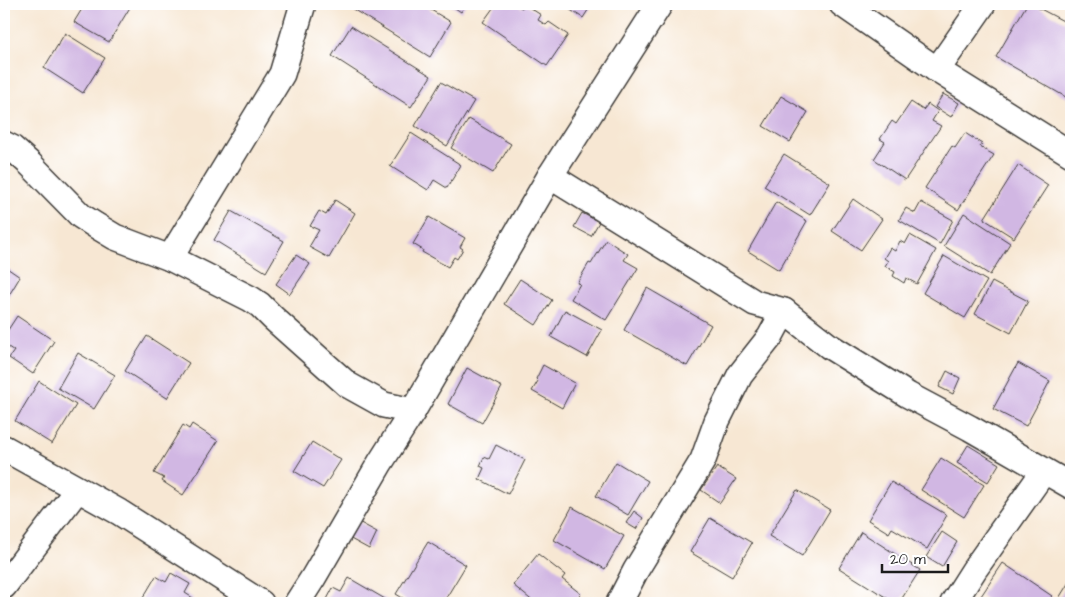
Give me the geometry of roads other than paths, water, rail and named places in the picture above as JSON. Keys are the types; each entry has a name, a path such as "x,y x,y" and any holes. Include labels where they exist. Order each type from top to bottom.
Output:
{"street":[{"path":"170,258 282,74 303,4"},
{"path":"297,603 550,176 660,4"},
{"path":"842,4 937,70 1071,154"},
{"path":"937,70 983,4"},
{"path":"4,144 12,148 30,164 81,216 116,237 170,258 251,299 348,385 384,405 413,410"},
{"path":"550,176 755,303 784,311 830,346 908,395 1071,486"},
{"path":"619,603 636,570 702,460 717,421 736,382 770,337 784,311"},
{"path":"4,448 119,512 261,603"},
{"path":"953,603 1044,471"},
{"path":"4,586 77,490"}]}
